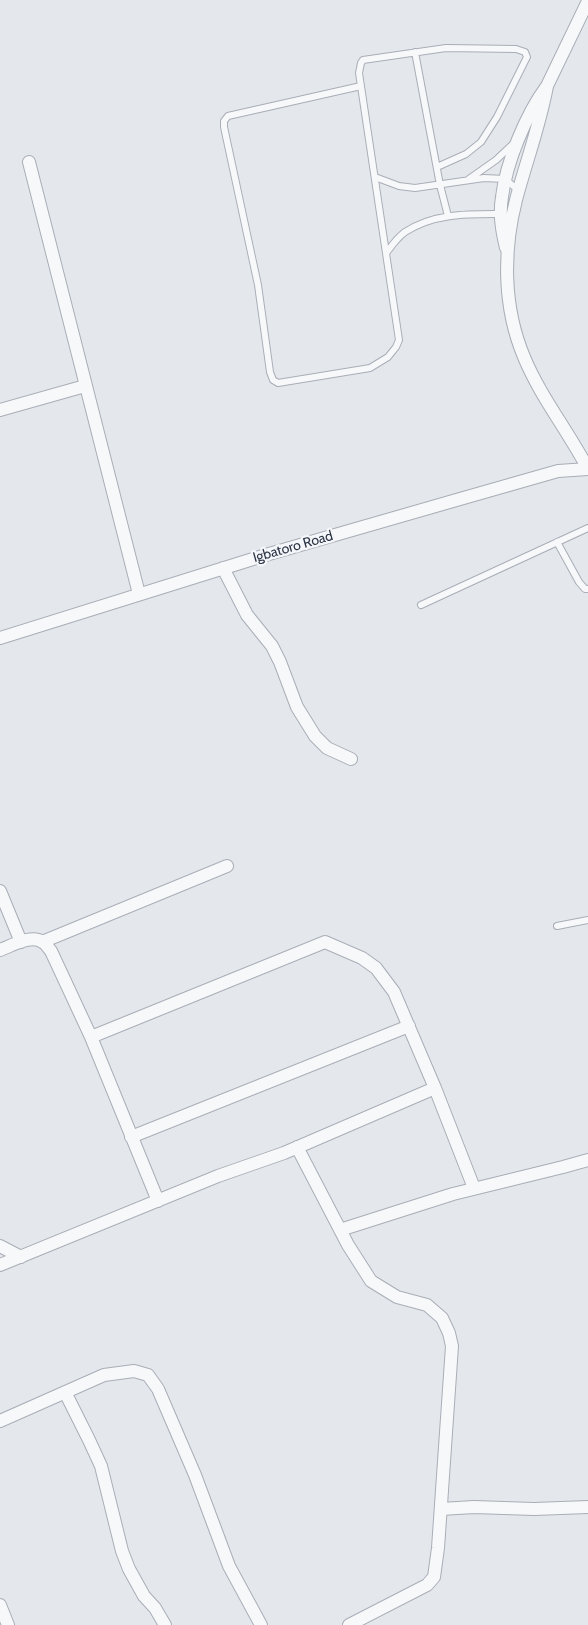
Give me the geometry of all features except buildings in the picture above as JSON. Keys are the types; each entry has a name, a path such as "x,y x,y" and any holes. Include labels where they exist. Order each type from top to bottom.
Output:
{"street":[{"path":"508,252 502,232 501,214 505,179 519,139 588,1"},
{"path":"547,86 544,107 512,221 508,252 508,302 523,356 534,379 583,446 588,469"},
{"path":"29,162 139,594"},
{"path":"0,410 85,386"},
{"name":"Igbatoro Road","path":"0,638 223,568 558,471 588,469"},
{"path":"223,568 247,615 272,646 297,707 315,736 326,748 351,759"},
{"path":"42,942 227,866"},
{"path":"0,891 21,942"},
{"path":"0,950 21,942 35,940 42,942 51,951 91,1037 158,1201"},
{"path":"91,1037 325,942 362,958 376,968 394,992 435,1088 474,1188"},
{"path":"131,1137 408,1026"},
{"path":"0,1265 218,1176 297,1147 435,1088"},
{"path":"297,1147 340,1230 371,1281 397,1298 427,1305 442,1318 449,1333 452,1346 441,1509 434,1577 427,1585 356,1624"},
{"path":"340,1230 474,1188 588,1160"},
{"path":"0,1246 21,1257"},
{"path":"0,1422 104,1374 134,1371 148,1374 158,1389 195,1475 229,1566 261,1625"},
{"path":"65,1392 100,1466 124,1557 144,1596 155,1608 165,1625"},
{"path":"441,1509 474,1507 534,1509 588,1507"},
{"path":"0,1605 8,1625"}],"lane":[{"path":"361,86 228,116 224,121 258,285 270,372 273,380 278,383 370,368 388,357 399,340 375,177 361,86 359,73 363,60 446,48 516,49 525,52 527,57 497,117 481,142 466,154 437,167"},
{"path":"416,52 440,185 448,216"},
{"path":"467,180 496,160 519,139"},
{"path":"375,177 399,186 415,188 484,178 505,179 519,191"},
{"path":"386,252 404,232 424,222 458,214 501,214"},
{"path":"421,605 588,528"},
{"path":"557,542 579,582 585,589 588,589"},
{"path":"557,926 588,920"}]}
